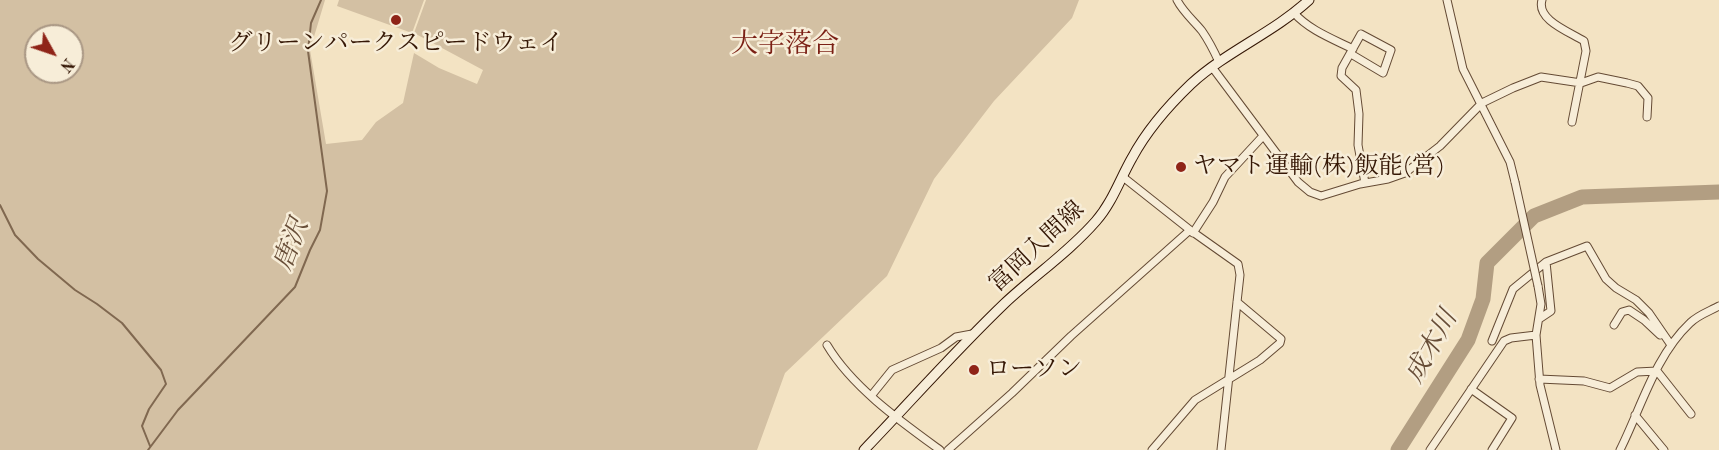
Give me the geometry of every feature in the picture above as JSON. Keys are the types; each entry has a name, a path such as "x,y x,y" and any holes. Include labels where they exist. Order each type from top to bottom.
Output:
{"main road":[{"name":"富岡入間線","path":"864,450 972,334 1014,294 1086,233 1107,207 1145,136 1190,85 1215,64 1294,13 1309,0"}],"street":[{"path":"1177,0 1211,45 1215,64 1263,136 1298,182 1310,192 1321,196 1405,173 1440,146 1482,103 1541,76 1581,83 1598,77 1638,86 1648,98 1647,117"},
{"path":"1447,0 1463,69 1510,162 1515,182 1541,304 1536,335 1539,385 1556,450"},
{"path":"1542,0 1541,10 1545,17 1584,41 1586,51 1572,122"},
{"path":"1294,13 1300,19 1352,52 1383,73 1391,50 1361,34 1352,52 1342,68 1341,76 1356,90 1359,114 1358,145 1365,183"},
{"path":"948,450 1071,336 1192,231 1213,202 1225,177 1263,136"},
{"path":"1122,177 1238,264 1240,275 1221,450"},
{"path":"1492,341 1513,290 1546,262 1587,246 1606,279 1636,300 1649,313 1671,345"},
{"path":"1539,319 1551,311 1546,262"},
{"path":"1152,450 1195,400 1260,360 1280,344 1281,339 1237,302"},
{"path":"1620,450 1671,345 1690,322 1719,306"},
{"path":"1614,325 1622,312 1629,310 1644,320 1671,345"},
{"path":"871,396 892,370 956,338 972,334"},
{"path":"1442,450 1432,447 1504,341 1536,335"},
{"path":"827,345 837,362 871,396 940,450"},
{"path":"1539,379 1584,381 1610,388 1637,372 1657,371"},
{"path":"1657,371 1691,414"},
{"path":"1471,389 1512,418 1492,450"},
{"path":"1635,415 1664,450"}],"shaded area":[{"path":"0,0 325,0 310,50 326,144 362,140 376,122 403,103 414,53 439,68 477,84 483,70 414,33 426,0 1079,0 1072,18 994,101 934,179 887,276 785,373 757,450 0,450"},
{"name":"グリーンパークスピードウェイ","path":"339,0 424,0 412,33 337,6"}],"waterway":[{"name":"唐沢","path":"148,450 178,410 295,287 320,230 327,191 308,51 311,23 321,0"},
{"name":"成木川","path":"1398,450 1468,340 1483,299 1487,263 1534,216 1582,197 1719,192"},
{"path":"0,205 15,235 38,259 75,290 122,323 161,370 166,384 149,409 142,426 150,446"}],"place":[{"name":"グリーンパークスピードウェイ","path":"396,20"},
{"name":"ヤマト運輸(株)飯能(営)","path":"1181,167"},
{"name":"ローソン","path":"974,370"}],"district":[{"name":"大字落合","path":"785,45"}]}
